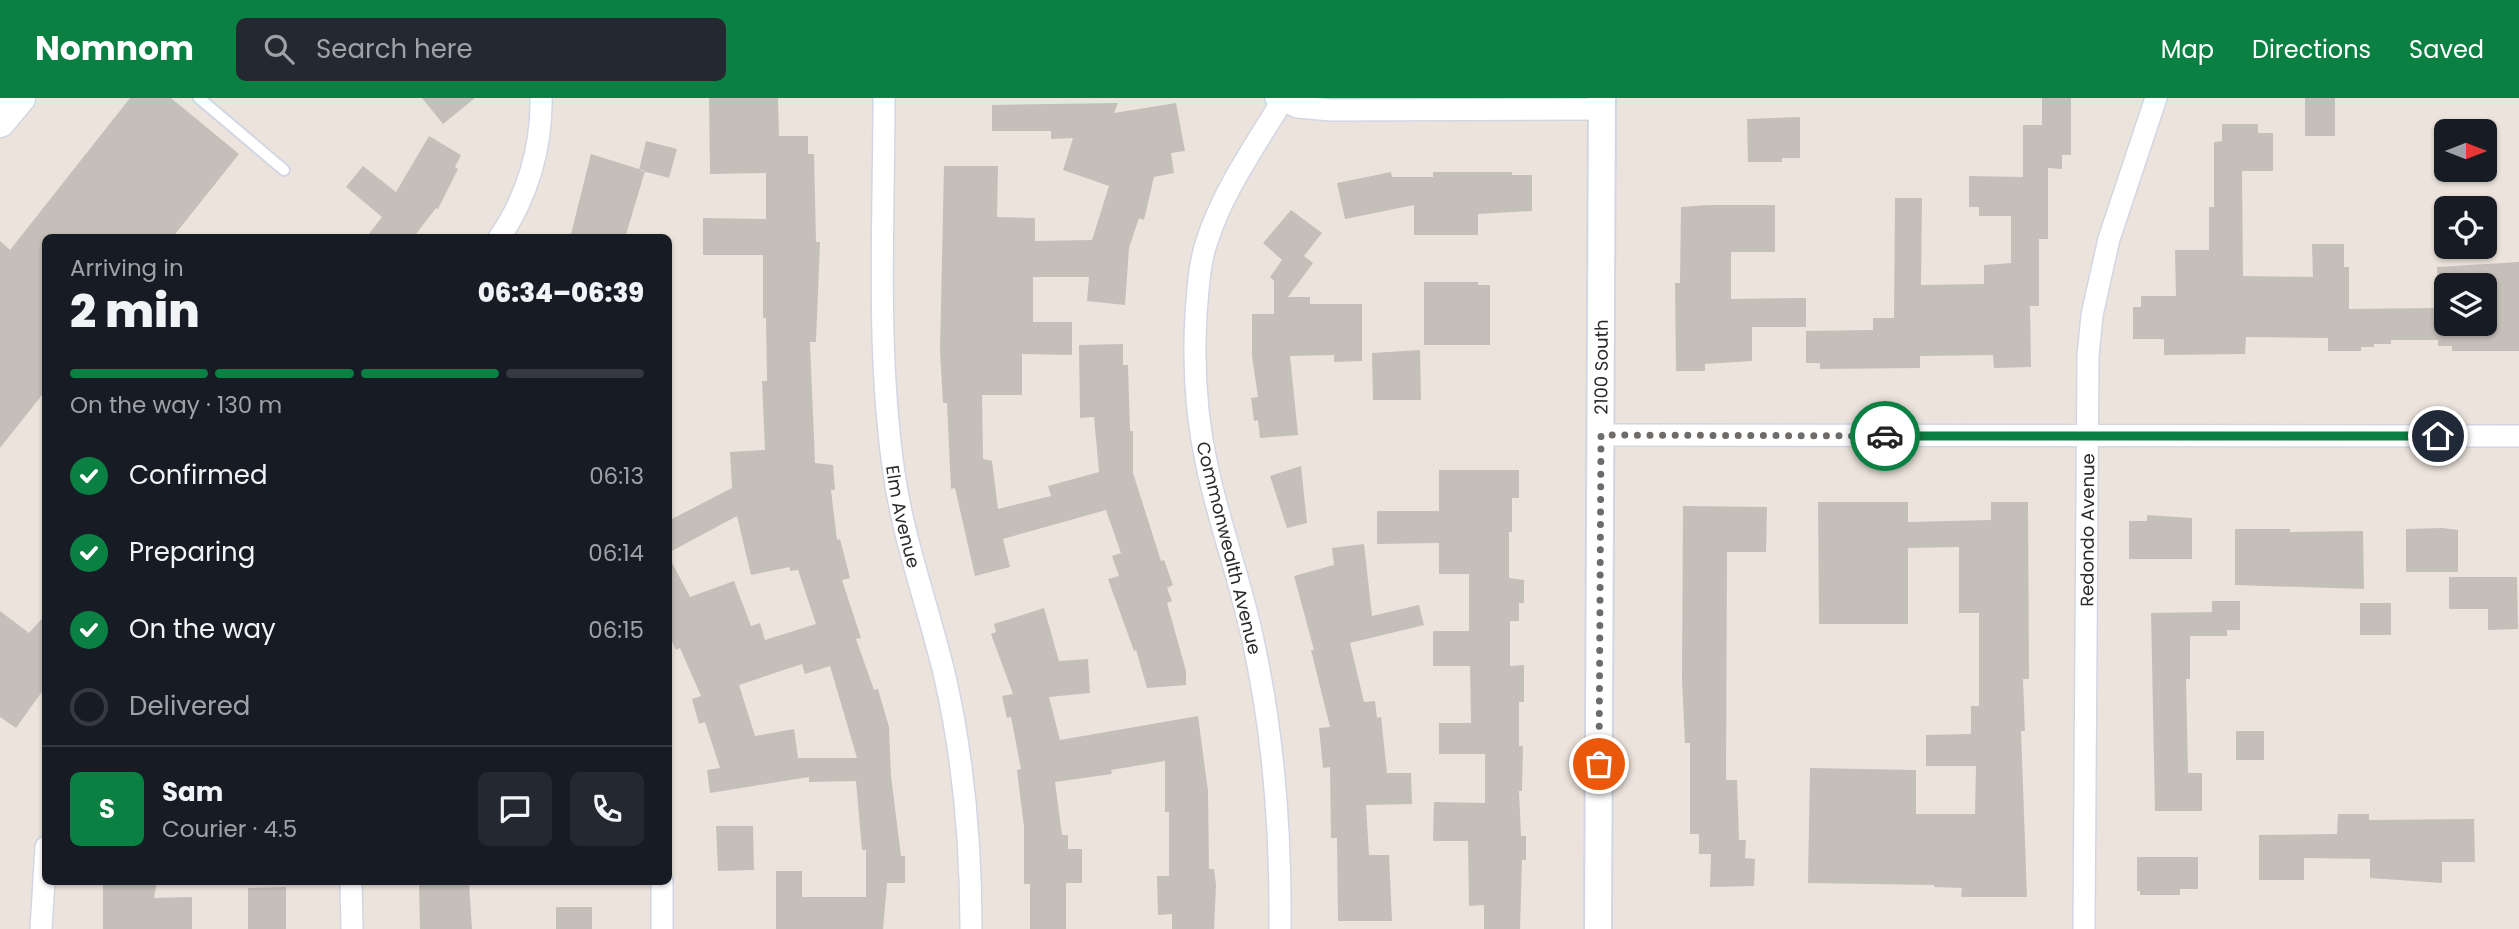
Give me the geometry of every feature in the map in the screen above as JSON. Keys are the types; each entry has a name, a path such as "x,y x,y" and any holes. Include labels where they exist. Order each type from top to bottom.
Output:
{"street":[{"path":"501,234 527,183 540,130 541,98"},
{"name":"Elm Avenue","path":"884,98 884,353 889,437 911,559 945,676 956,729 969,831 971,929"},
{"name":"Redondo Avenue","path":"2084,929 2088,356 2100,277 2109,239 2156,98"},
{"path":"1279,100 1331,110 1602,104"},
{"name":"Commonwealth Avenue","path":"1279,100 1219,209 1206,243 1198,290 1195,382 1207,467 1243,594 1267,719 1279,838 1280,929"},
{"name":"2100 South","path":"1598,929 1602,104"},
{"path":"1601,435 2519,436"},
{"path":"41,929 44,885"},
{"path":"352,885 352,929"},
{"path":"662,885 662,929"}],"lane":[{"path":"199,98 285,170"}],"building":[{"path":"130,98 171,98 239,154 175,234 42,234 42,395 0,448 0,241 10,250"},
{"path":"422,98 475,98 443,124"},
{"path":"709,98 778,98 779,136 808,136 808,154 814,154 816,242 820,242 816,342 810,342 815,463 833,465 835,490 831,490 837,540 840,539 850,578 842,580 861,638 856,639 874,690 878,689 889,727 891,776 901,856 905,856 905,883 887,883 883,929 776,929 776,871 802,871 802,897 866,897 866,850 862,850 856,781 809,782 809,777 710,793 707,770 720,768 705,722 699,724 692,699 701,696 680,648 676,650 672,642 672,563 690,597 734,581 751,626 760,623 765,640 816,624 798,570 790,571 790,567 751,575 737,516 672,551 672,519 732,488 730,452 765,450 762,381 767,381 763,255 703,255 703,218 766,219 766,173 710,174","holes":["802,664 805,674 830,666 857,758 798,758 794,729 755,736 739,685"]},
{"path":"2042,98 2071,98 2071,155 2062,155 2062,169 2048,168 2048,239 2039,239 2039,306 2030,306 2031,367 1994,368 1993,355 1920,356 1920,368 1820,369 1820,363 1806,363 1806,331 1873,330 1873,318 1894,318 1895,198 1922,198 1921,285 1984,284 1984,265 2011,263 2011,216 1979,216 1979,207 1969,207 1969,176 2023,177 2023,125 2042,125"},
{"path":"2305,98 2335,98 2335,136 2305,136"},
{"path":"1118,103 1114,113 1176,103 1185,151 1171,153 1174,173 1154,177 1144,220 1139,218 1129,248 1125,305 1087,301 1089,277 1033,277 1033,322 1072,322 1072,355 1022,354 1022,395 982,395 983,459 992,461 998,509 1051,496 1048,486 1099,472 1094,417 1080,418 1079,345 1123,344 1123,365 1128,365 1133,473 1161,561 1164,560 1173,585 1167,588 1172,601 1167,603 1186,671 1186,685 1147,688 1136,650 1134,651 1108,579 1119,576 1112,556 1121,553 1106,510 1003,539 1010,567 975,576 955,488 951,489 947,403 943,403 940,351 944,166 998,166 997,217 1035,218 1035,241 1092,240 1109,186 1063,170 1073,138 1051,139 1051,131 992,131 992,105"},
{"path":"1800,117 1800,158 1782,158 1782,162 1748,162 1747,119"},
{"path":"2222,124 2258,124 2258,133 2273,133 2273,171 2242,171 2243,276 2313,277 2312,244 2344,244 2344,267 2349,267 2349,309 2434,308 2434,336 2497,336 2497,273 2437,273 2437,267 2519,262 2519,351 2452,351 2452,346 2438,346 2438,340 2391,340 2391,344 2361,347 2361,351 2328,351 2328,338 2246,337 2245,354 2164,355 2164,339 2133,339 2133,307 2141,307 2141,296 2176,296 2175,250 2209,250 2209,207 2214,207 2214,142 2222,141"},
{"path":"429,136 461,155 455,167 458,169 438,209 436,208 416,234 369,234 382,217 346,187 363,166 396,192"},
{"path":"646,141 677,149 669,178 639,170"},
{"path":"591,154 645,171 626,234 571,234"},
{"path":"1391,172 1392,177 1433,177 1433,172 1512,172 1512,175 1532,175 1532,211 1478,214 1478,235 1414,235 1414,205 1345,219 1337,183"},
{"path":"1775,205 1775,252 1731,252 1731,299 1806,298 1806,327 1752,327 1752,361 1705,364 1705,371 1676,371 1675,283 1680,283 1681,207"},
{"path":"1291,210 1322,233 1304,256 1313,263 1288,297 1310,297 1310,304 1362,304 1362,361 1334,362 1334,355 1290,356 1298,435 1260,438 1258,420 1254,421 1251,398 1258,397 1252,356 1252,314 1274,314 1274,281 1270,277 1282,260 1263,243"},
{"path":"1424,282 1478,282 1478,285 1490,285 1490,345 1424,345"},
{"path":"1420,350 1421,400 1373,400 1372,353"},
{"path":"1301,466 1307,523 1287,528 1270,476"},
{"path":"1439,470 1519,470 1519,498 1512,498 1509,578 1524,580 1524,603 1519,603 1519,621 1510,621 1510,666 1524,665 1524,702 1519,702 1519,746 1523,746 1522,791 1519,791 1521,836 1526,836 1526,860 1522,860 1520,929 1484,929 1484,905 1469,906 1468,841 1433,841 1434,802 1485,803 1485,754 1439,754 1439,723 1471,723 1470,666 1433,666 1433,631 1469,631 1469,574 1439,574 1439,543 1377,544 1377,511 1439,511"},
{"path":"1818,502 1908,502 1908,522 1991,520 1991,502 2028,502 2029,679 2023,679 2025,731 2021,731 2027,897 1961,897 1962,888 1934,885 1808,883 1810,768 1916,770 1916,814 1975,814 1976,766 1926,766 1926,735 1971,734 1971,706 1979,706 1979,613 1959,613 1959,547 1908,548 1908,624 1819,624"},
{"path":"1683,506 1767,507 1766,552 1727,552 1726,780 1737,780 1739,840 1746,840 1745,858 1755,859 1754,886 1710,887 1711,854 1699,854 1699,834 1690,834 1690,743 1685,743 1682,680"},
{"path":"2147,515 2192,518 2192,559 2129,559 2129,521 2147,521"},
{"path":"2235,529 2290,529 2290,532 2363,531 2364,589 2235,585"},
{"path":"2406,529 2458,530 2458,572 2406,572"},
{"path":"1364,544 1372,616 1419,605 1424,625 1350,643 1364,702 1375,701 1377,718 1381,717 1387,773 1411,773 1412,804 1366,805 1369,855 1389,855 1392,921 1338,921 1337,838 1331,838 1330,767 1323,768 1319,728 1330,727 1311,650 1314,650 1294,576 1334,565 1332,548"},
{"path":"2449,577 2517,577 2518,629 2488,630 2488,609 2449,609"},
{"path":"2212,601 2240,601 2240,630 2227,630 2227,636 2190,636 2190,679 2186,679 2188,773 2202,773 2202,811 2155,811 2151,613 2212,612"},
{"path":"2360,603 2391,603 2391,635 2360,635"},
{"path":"1044,608 1059,661 1088,659 1090,693 1049,697 1060,740 1198,716 1208,791 1209,869 1214,869 1216,885 1214,929 1172,929 1172,914 1158,915 1157,876 1169,876 1169,812 1165,812 1165,761 1111,770 1112,774 1055,782 1062,835 1068,835 1068,849 1082,849 1082,883 1066,883 1066,929 1030,929 1030,884 1024,884 1024,827 1017,770 1021,769 1011,717 1007,718 1002,696 1013,694 991,634 996,632 994,624"},
{"path":"0,611 29,633 42,618 42,692 16,728 0,717"},
{"path":"2236,731 2264,731 2264,760 2236,760"},
{"path":"2338,814 2369,814 2369,820 2474,819 2475,862 2442,862 2442,883 2370,878 2370,859 2304,858 2304,880 2259,880 2259,835 2337,834"},
{"path":"716,826 753,826 754,870 718,871"},
{"path":"2137,857 2198,857 2198,889 2180,889 2180,895 2140,895 2140,891 2137,891"},
{"path":"103,885 156,885 154,898 192,897 192,929 103,929"},
{"path":"419,885 469,885 472,929 420,929"},
{"path":"286,887 286,929 248,929 248,888"},
{"path":"556,907 592,907 592,929 556,929"}],"way so far":[{"path":"1599,764 1601,435 1885,436"}],"route":[{"path":"1885,436 2438,436"}]}
